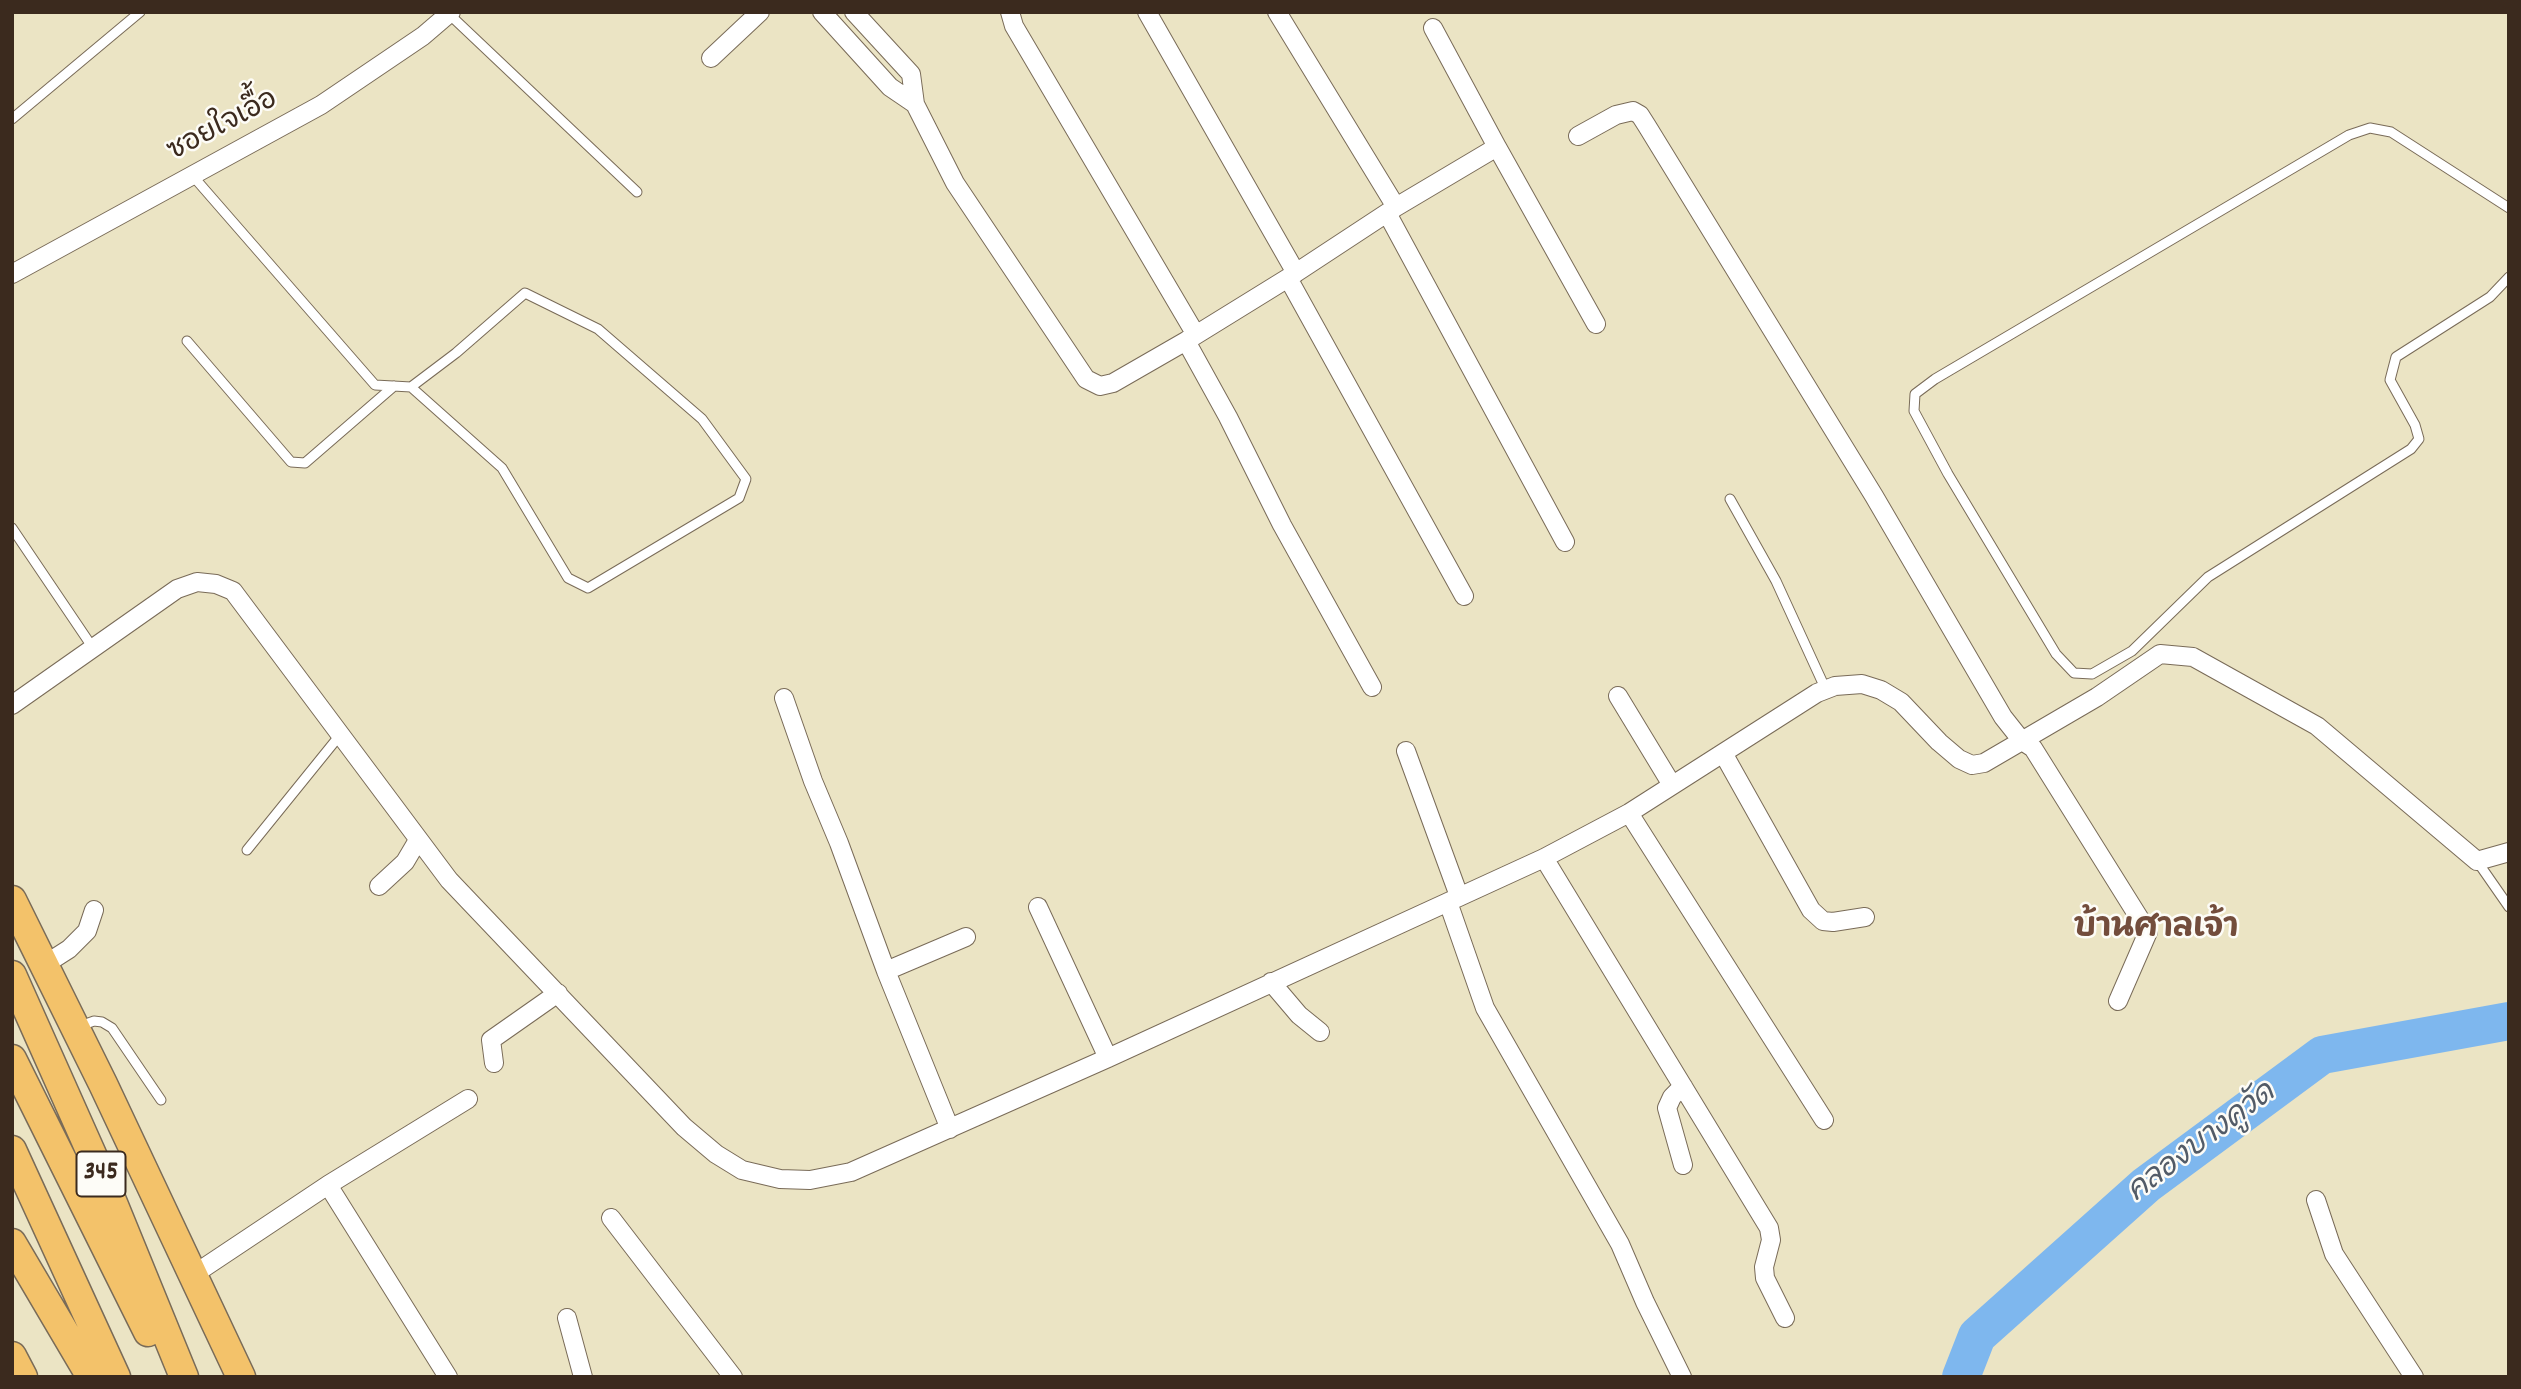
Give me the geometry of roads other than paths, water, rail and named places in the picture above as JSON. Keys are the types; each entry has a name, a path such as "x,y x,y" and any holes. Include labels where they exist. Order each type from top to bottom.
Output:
{"main road":[{"path":"12,900 241,1377"},
{"path":"12,959 26,1004"},
{"name":"345","path":"12,975 106,1186 184,1377"},
{"name":"345","path":"12,1059 170,1377"},
{"name":"345","path":"12,1150 116,1377"},
{"path":"12,1243 91,1377"},
{"path":"12,1356 23,1377"}],"street":[{"path":"711,58 761,12"},
{"path":"822,12 890,87 915,104"},
{"path":"854,12 911,75 915,104 955,183 1086,379 1100,386 1113,383 1191,338 1392,210 1497,148"},
{"path":"1010,12 1014,26 1191,338 1282,525 1372,687"},
{"path":"1147,12 1464,596"},
{"path":"1277,12 1392,210 1565,542"},
{"name":"ซอยใจเอื้อ","path":"12,274 321,105 412,44 450,13"},
{"path":"1433,28 1596,324"},
{"path":"1578,136 1616,115 1633,111 1640,115 1874,496 2003,718 2022,741 2033,748 2148,932 2118,1001"},
{"path":"12,705 177,589 197,582 216,584 233,591 449,880 684,1127 716,1154 742,1170 780,1179 810,1180 851,1172 1108,1058 1544,858 1629,813 1817,693 1835,687 1862,684 1881,690 1901,702 1959,759 1972,765 1984,763 2097,697 2160,654 2193,657 2317,726 2477,861 2509,852"},
{"path":"1618,696 1672,785"},
{"path":"784,698 886,971 950,1129"},
{"path":"1406,751 1454,899 1485,1008 1620,1244 1682,1377"},
{"path":"1723,753 1811,910 1823,921 1865,918"},
{"path":"1629,813 1824,1120"},
{"path":"379,886 405,862 418,840"},
{"path":"1544,858 1769,1228 1771,1240 1764,1267 1765,1278 1785,1318"},
{"path":"1038,907 1108,1058"},
{"path":"44,965 69,948 87,931 94,910"},
{"path":"886,971 966,937"},
{"path":"1271,982 1299,1015 1320,1032"},
{"path":"494,1063 491,1040 558,993"},
{"path":"1683,1086 1672,1097 1667,1108 1683,1165"},
{"path":"193,1275 328,1185 468,1098"},
{"path":"328,1185 448,1377"},
{"path":"2316,1200 2334,1254 2414,1377"},
{"path":"611,1218 733,1377"},
{"path":"567,1318 583,1377"}],"lane":[{"path":"12,120 140,12"},
{"path":"450,13 637,192"},
{"path":"2509,208 2391,132 2370,128 2349,135 1935,379 1915,394 1914,411 1948,474 2056,654 2074,673 2092,674 2132,651 2208,577 2412,449 2419,439 2415,425 2390,380 2396,357 2490,297 2509,276"},
{"path":"192,175 375,385 411,387 502,468 568,578 588,588 739,498 746,479 702,419 598,329 524,293 456,353 411,387"},
{"path":"187,341 291,463 305,463 394,386"},
{"path":"1730,499 1776,581 1826,690"},
{"path":"12,528 93,648"},
{"path":"247,850 340,735"},
{"path":"2477,861 2509,907"},
{"path":"75,1028 94,1021 102,1021 112,1028 161,1100"}],"waterway":[{"name":"คลองบางคูวัด","path":"1961,1377 1977,1336 2146,1185 2322,1055 2509,1021"}],"district":[{"name":"บ้านศาลเจ้า","path":"2156,932"}]}
